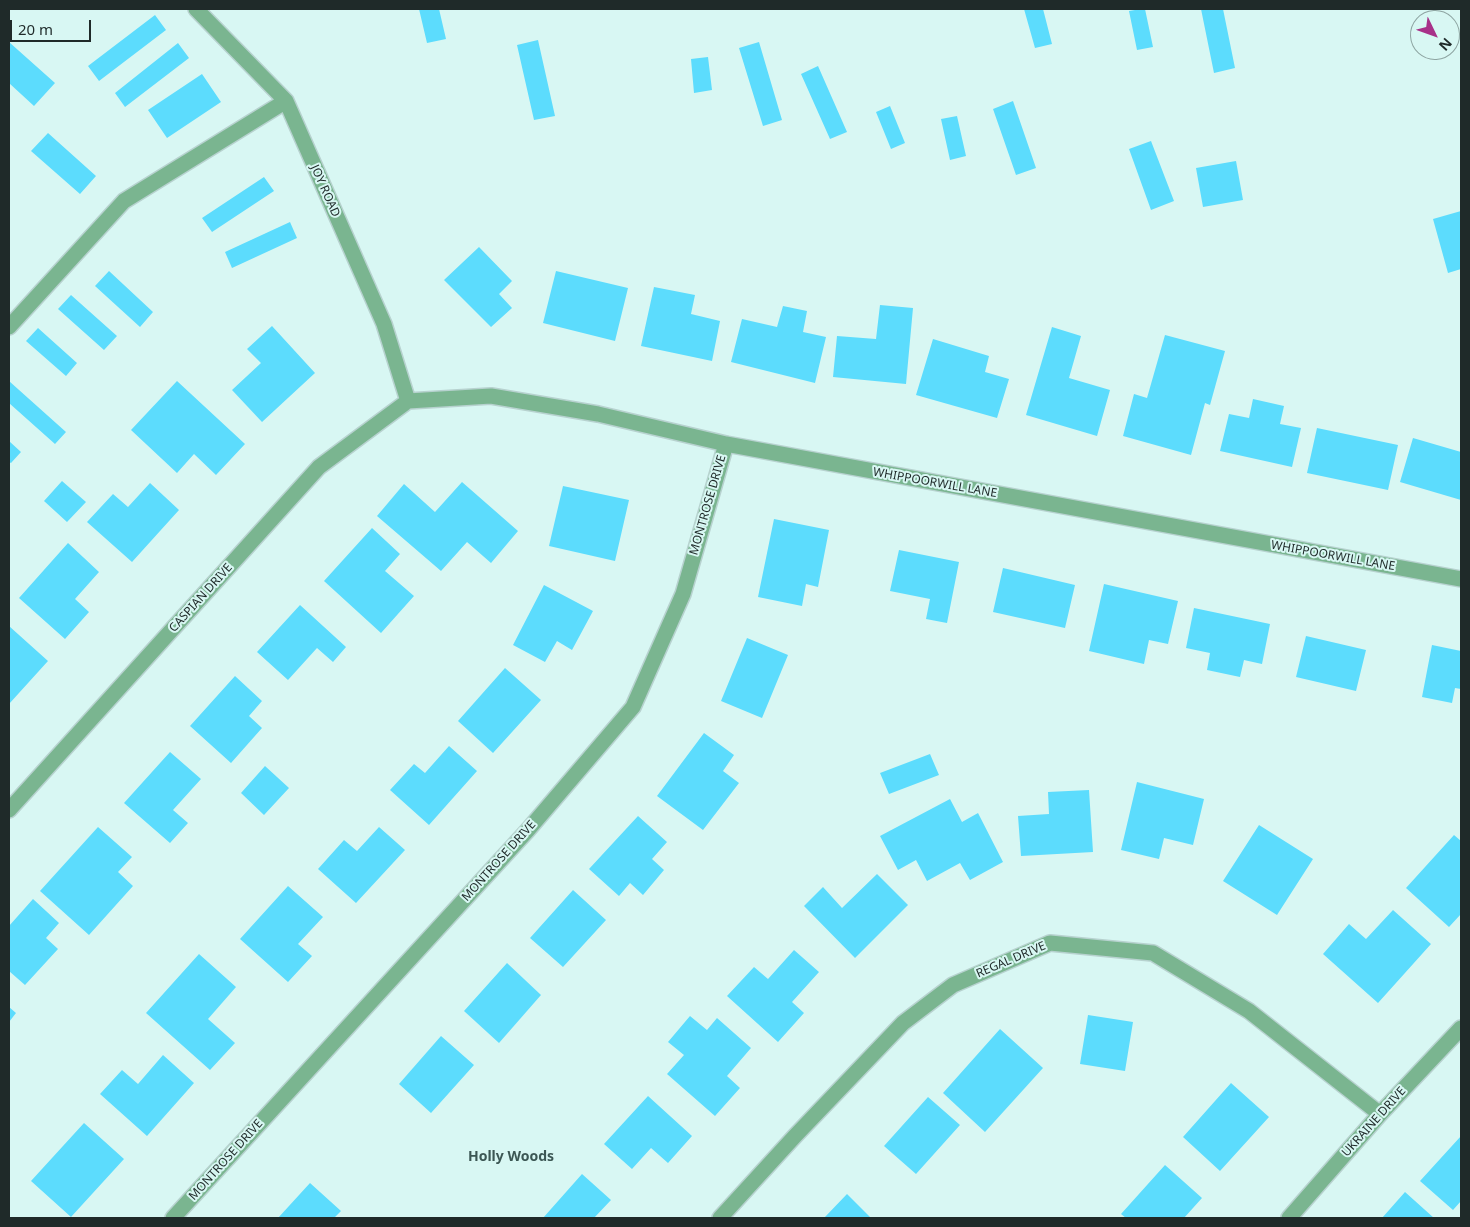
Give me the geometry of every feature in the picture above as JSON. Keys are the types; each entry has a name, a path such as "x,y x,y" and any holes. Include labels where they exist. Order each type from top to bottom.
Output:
{"street":[{"name":"JOY ROAD","path":"196,9 286,101 384,324 408,401"},
{"path":"9,327 124,201 286,101"},
{"name":"WHIPPOORWILL LANE","path":"408,401 491,396 598,414 726,444 1461,580"},
{"name":"CASPIAN DRIVE","path":"9,810 319,467 408,401"},
{"name":"MONTROSE DRIVE","path":"173,1218 528,830 633,707 683,594 726,444"},
{"name":"REGAL DRIVE","path":"720,1218 801,1129 903,1023 953,984 1050,943 1153,953 1249,1011 1380,1114"},
{"name":"UKRAINE DRIVE","path":"1289,1218 1380,1114 1461,1028"}],"building":[{"path":"419,9 439,9 446,39 427,43"},
{"path":"1024,9 1043,9 1052,44 1035,48"},
{"path":"1145,9 1153,47 1137,50 1129,11"},
{"path":"1201,9 1223,9 1235,68 1214,73"},
{"path":"155,15 166,30 99,81 88,66"},
{"path":"538,40 555,116 534,120 517,45"},
{"path":"9,42 55,83 34,106 9,83"},
{"path":"759,42 782,120 763,126 739,48"},
{"path":"178,43 189,58 125,107 115,93"},
{"path":"708,57 712,90 694,93 691,59"},
{"path":"818,66 847,132 830,139 801,74"},
{"path":"202,74 221,102 167,138 148,110"},
{"path":"1013,101 1036,168 1016,175 993,109"},
{"path":"890,106 905,143 891,149 876,112"},
{"path":"957,116 966,156 950,160 941,119"},
{"path":"48,133 96,176 80,194 31,151"},
{"path":"1151,141 1174,201 1151,210 1129,149"},
{"path":"1236,161 1243,200 1203,207 1196,168"},
{"path":"264,177 274,191 212,232 202,218"},
{"path":"1461,211 1461,269 1448,273 1433,219"},
{"path":"290,222 297,238 232,268 225,252"},
{"path":"479,247 512,281 499,294 512,308 491,327 444,280"},
{"path":"109,271 153,312 140,327 95,286"},
{"path":"556,271 628,288 615,341 543,323"},
{"path":"654,287 695,295 691,314 720,321 712,361 641,346"},
{"path":"71,295 117,336 104,350 58,309"},
{"path":"880,305 913,308 906,384 833,377 837,336 876,339"},
{"path":"783,306 807,311 803,332 826,337 815,383 731,362 742,319 777,327"},
{"path":"272,326 315,373 262,422 232,390 261,363 247,349"},
{"path":"1052,327 1081,336 1069,378 1110,390 1097,436 1026,415"},
{"path":"38,328 77,363 66,376 26,341"},
{"path":"1165,335 1225,351 1210,405 1205,403 1191,455 1123,436 1134,394 1147,398"},
{"path":"933,339 989,356 985,372 1009,379 997,418 916,395"},
{"path":"9,381 66,432 55,444 9,403"},
{"path":"177,381 245,444 216,475 194,454 177,473 131,430"},
{"path":"1253,399 1284,406 1280,424 1301,428 1292,467 1220,451 1229,414 1249,418"},
{"path":"1317,428 1398,445 1388,490 1307,473"},
{"path":"1413,438 1461,452 1461,500 1400,482"},
{"path":"9,441 21,452 11,463 9,462"},
{"path":"62,481 86,502 67,522 44,501"},
{"path":"462,482 518,531 491,563 467,542 441,571 377,516 404,484 435,512"},
{"path":"150,483 179,510 132,562 87,522 113,494 128,507"},
{"path":"563,486 629,500 615,561 549,546"},
{"path":"774,519 829,530 818,587 806,584 802,606 758,597"},
{"path":"372,528 400,554 385,571 414,596 381,633 324,581"},
{"path":"68,543 99,572 75,599 89,612 65,639 19,598"},
{"path":"899,550 959,562 947,623 926,619 930,599 890,591"},
{"path":"1003,568 1075,585 1065,628 993,612"},
{"path":"1104,584 1178,601 1168,644 1149,640 1144,664 1089,651"},
{"path":"544,585 593,611 572,650 557,641 545,662 513,645"},
{"path":"300,605 346,647 333,662 317,648 288,680 257,652"},
{"path":"1194,608 1270,624 1262,664 1244,660 1240,677 1207,670 1210,653 1186,648"},
{"path":"9,626 48,661 9,704"},
{"path":"1306,636 1366,650 1356,691 1296,677"},
{"path":"747,638 788,655 762,718 721,701"},
{"path":"1432,645 1461,651 1461,689 1455,688 1452,703 1422,697"},
{"path":"505,668 541,700 493,753 458,721"},
{"path":"235,676 262,701 249,716 262,728 231,763 190,726"},
{"path":"704,733 734,755 723,771 739,783 703,830 657,796"},
{"path":"449,746 477,771 429,825 390,790 414,764 425,773"},
{"path":"170,752 201,779 173,810 188,823 170,843 124,803"},
{"path":"930,754 939,775 889,794 880,773"},
{"path":"265,766 289,788 264,815 241,793"},
{"path":"1137,782 1204,799 1193,845 1164,838 1159,859 1121,850"},
{"path":"1089,790 1093,852 1021,856 1018,816 1049,814 1048,792"},
{"path":"950,799 962,822 978,813 1003,862 970,880 960,863 927,881 916,860 898,870 880,836"},
{"path":"638,816 667,842 652,859 664,870 643,895 630,883 619,896 589,869"},
{"path":"1259,825 1313,859 1277,915 1223,881"},
{"path":"98,827 132,857 118,872 133,886 89,935 40,891"},
{"path":"379,827 405,850 356,903 318,869 344,840 357,851"},
{"path":"1454,835 1461,841 1461,914 1449,927 1406,888"},
{"path":"877,874 908,905 855,958 804,906 823,887 842,908"},
{"path":"288,886 323,917 298,944 312,956 288,982 240,939"},
{"path":"573,890 606,920 563,967 530,938"},
{"path":"33,899 59,923 46,938 58,949 25,985 9,971 9,926"},
{"path":"1393,910 1431,944 1378,1003 1323,954 1349,924 1366,939"},
{"path":"794,950 819,972 792,1002 804,1013 778,1042 727,996 754,967 768,979"},
{"path":"199,954 236,987 208,1019 235,1043 210,1070 146,1013"},
{"path":"507,963 541,995 499,1043 464,1011"},
{"path":"9,1007 16,1013 9,1022"},
{"path":"1088,1015 1133,1022 1125,1071 1080,1064"},
{"path":"690,1016 707,1030 717,1018 751,1048 727,1076 740,1088 715,1116 667,1074 684,1055 668,1042"},
{"path":"1000,1029 1043,1068 985,1132 943,1093"},
{"path":"441,1036 474,1065 431,1113 399,1084"},
{"path":"163,1055 194,1083 147,1136 100,1094 122,1070 138,1084"},
{"path":"1231,1083 1269,1117 1220,1171 1183,1137"},
{"path":"648,1096 692,1136 668,1163 651,1148 632,1169 604,1144"},
{"path":"928,1097 960,1125 916,1174 884,1146"},
{"path":"84,1123 124,1159 71,1217 31,1181"},
{"path":"1461,1136 1461,1201 1453,1210 1420,1181"},
{"path":"1165,1165 1202,1198 1184,1218 1126,1218 1121,1214"},
{"path":"582,1174 611,1200 594,1218 543,1218"},
{"path":"310,1183 341,1211 334,1218 278,1218"},
{"path":"1405,1192 1434,1218 1382,1218"},
{"path":"847,1194 871,1218 824,1218"}],"district":[{"name":"Holly Woods","path":"511,1157"}]}
